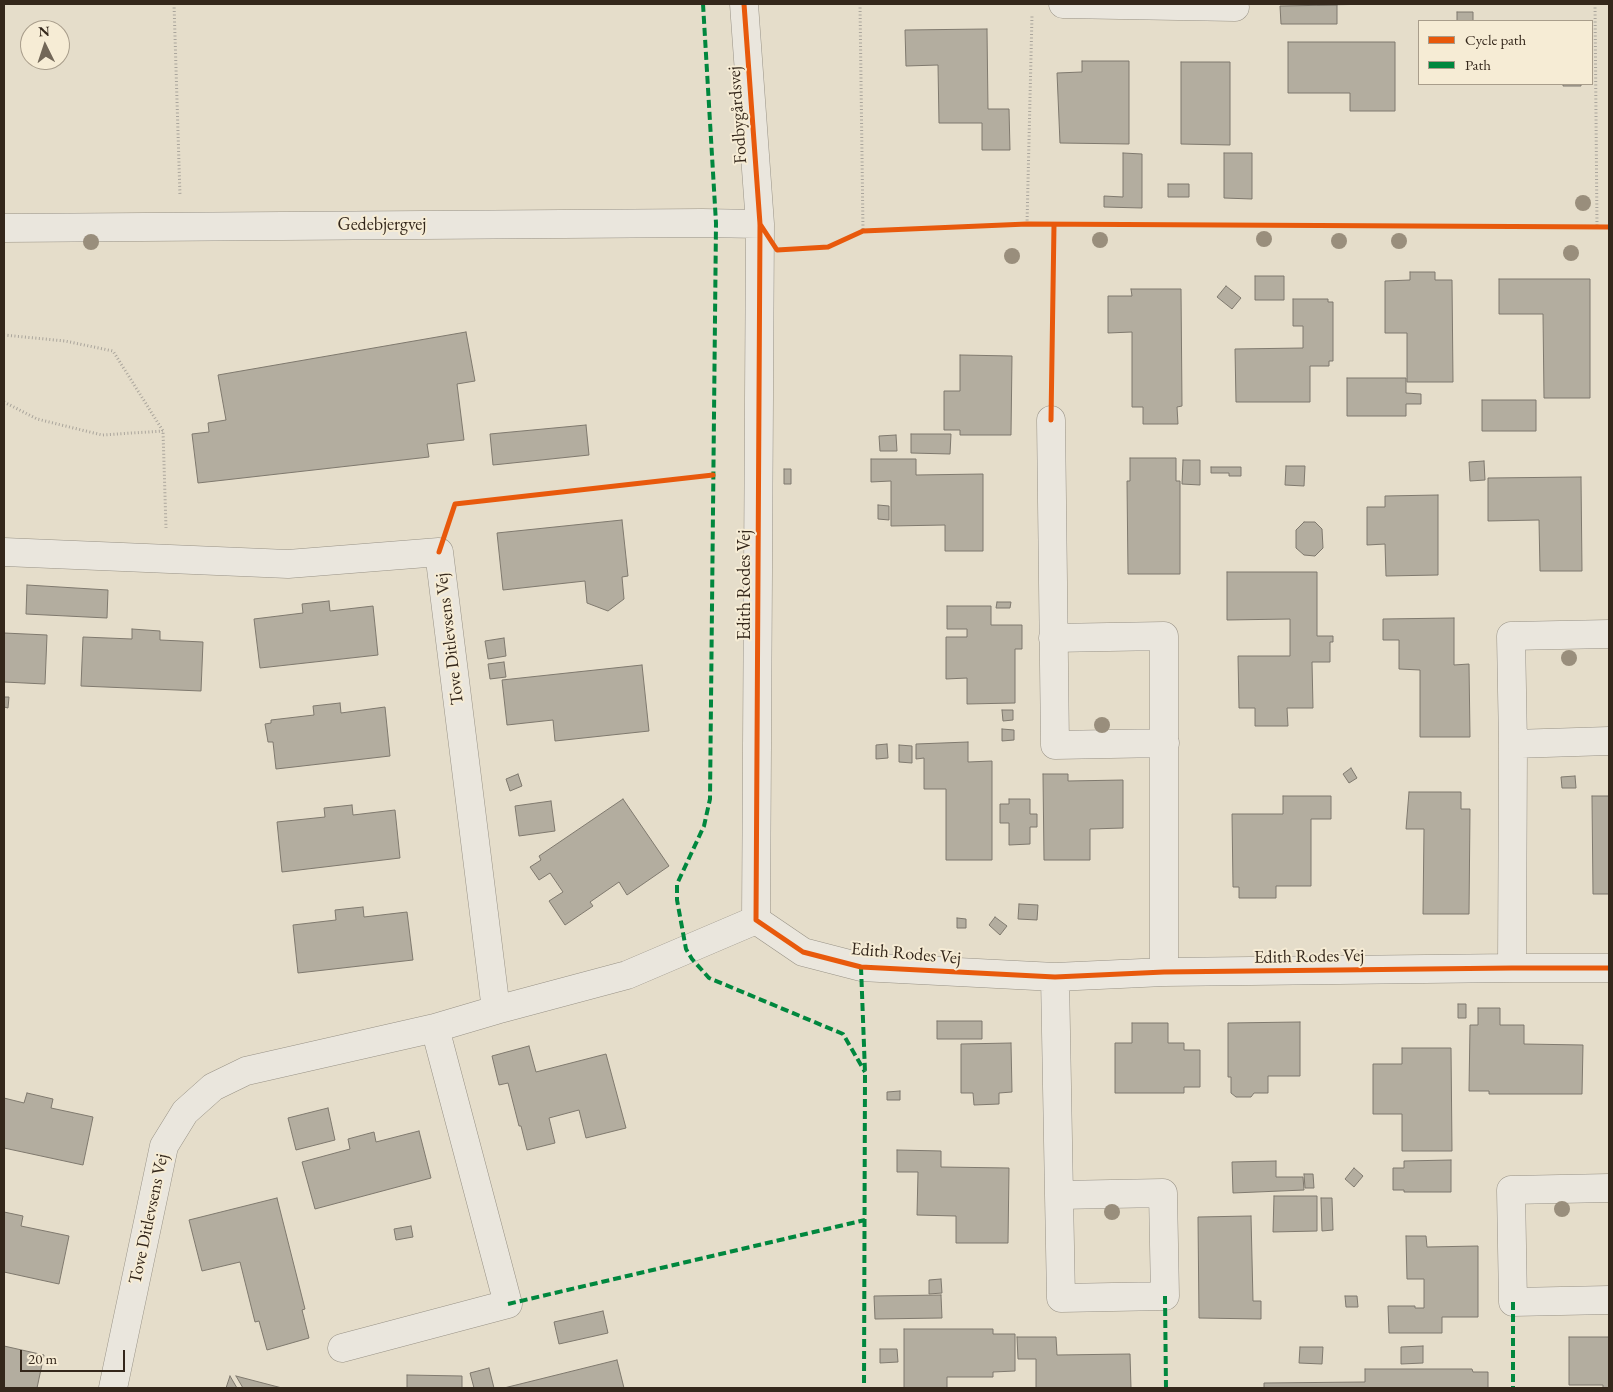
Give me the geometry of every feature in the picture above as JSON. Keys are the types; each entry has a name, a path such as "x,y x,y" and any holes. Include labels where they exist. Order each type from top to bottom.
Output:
{"street":[{"name":"Fodbygårdsvej","path":"744,4 760,224"},
{"path":"1063,4 1235,7"},
{"name":"Gedebjergvej","path":"4,228 760,224"},
{"name":"Edith Rodes Vej","path":"760,224 756,920 803,952 861,967 1055,977 1164,972 1609,968"},
{"path":"1051,420 1055,745 1165,743"},
{"name":"Tove Ditlevsens Vej","path":"4,552 288,564 440,552 496,1010"},
{"path":"1512,968 1513,744 1511,636 1609,634"},
{"path":"1053,638 1164,636 1164,972"},
{"path":"1513,744 1609,741"},
{"name":"Tove Ditlevsens Vej","path":"113,1388 164,1146 185,1112 213,1087 246,1071 435,1028 627,975 756,920"},
{"path":"1055,977 1059,1196 1061,1298 1165,1296 1163,1194 1059,1196"},
{"path":"342,1348 508,1304 435,1028"},
{"path":"1609,1188 1510,1190 1513,1302 1609,1300"}],"path":[{"path":"174,4 181,227"},
{"path":"860,4 863,231"},
{"path":"1594,4 1597,226"},
{"path":"1027,224 1032,13"},
{"path":"4,335 65,341 113,351 163,431 166,559"},
{"path":"4,402 37,419 102,435 163,431"}],"building":[{"path":"1317,4 1385,4 1317,5"},
{"path":"1337,5 1337,24 1281,24 1280,6"},
{"path":"1457,12 1473,12 1473,20 1457,20"},
{"path":"987,29 988,109 1009,109 1010,150 982,150 982,123 939,123 938,65 906,66 905,30"},
{"path":"1288,42 1395,42 1395,111 1350,111 1350,93 1288,93"},
{"path":"1082,61 1129,61 1129,144 1060,143 1057,73 1082,72"},
{"path":"1181,62 1230,62 1230,145 1181,144"},
{"path":"1563,85 1581,85 1581,86"},
{"path":"1123,153 1142,154 1142,208 1104,207 1104,196 1123,197"},
{"path":"1224,153 1252,153 1252,199 1224,198"},
{"path":"1168,184 1189,184 1189,197 1168,197"},
{"path":"1410,272 1435,272 1435,280 1452,280 1453,382 1407,382 1407,333 1385,333 1385,281 1410,280"},
{"path":"1255,276 1284,276 1284,300 1255,300"},
{"path":"1499,279 1590,279 1590,398 1544,398 1543,314 1499,314"},
{"path":"1226,286 1241,298 1232,309 1217,297"},
{"path":"1131,289 1181,289 1182,406 1177,407 1178,424 1143,424 1143,407 1132,407 1132,332 1108,333 1108,296 1132,296"},
{"path":"1293,299 1328,299 1328,302 1333,302 1333,361 1329,361 1329,366 1310,366 1310,402 1236,402 1235,349 1303,348 1303,326 1293,326"},
{"path":"466,332 475,381 457,384 464,440 427,444 429,457 198,483 192,434 209,432 208,423 226,420 218,375"},
{"path":"960,355 1012,356 1011,435 960,435 960,430 944,430 944,391 960,391"},
{"path":"1347,378 1406,378 1406,393 1421,394 1421,404 1406,404 1406,416 1347,416"},
{"path":"1482,400 1536,400 1536,431 1482,431"},
{"path":"586,425 589,455 493,465 490,434"},
{"path":"911,434 951,434 950,454 911,453"},
{"path":"896,435 897,451 880,451 879,436"},
{"path":"1130,458 1176,458 1176,481 1180,481 1180,574 1128,574 1127,481 1130,481"},
{"path":"871,459 916,459 916,475 983,474 983,551 945,551 945,525 891,526 891,481 871,482"},
{"path":"1183,460 1200,460 1200,485 1182,484"},
{"path":"1484,461 1485,480 1470,481 1469,462"},
{"path":"1286,466 1305,466 1304,486 1285,485"},
{"path":"1211,467 1241,467 1241,476 1229,476 1229,473 1211,473"},
{"path":"784,469 791,469 791,484 784,484"},
{"path":"1581,477 1582,571 1540,571 1539,520 1488,521 1488,478"},
{"path":"1438,495 1438,575 1386,576 1385,544 1367,545 1367,507 1385,507 1385,496"},
{"path":"878,505 889,506 889,520 878,519"},
{"path":"622,520 628,576 622,577 624,599 608,611 587,603 585,581 503,590 497,533"},
{"path":"1304,522 1315,522 1322,529 1323,548 1315,556 1304,555 1296,548 1296,530"},
{"path":"1227,572 1317,572 1317,636 1333,636 1333,642 1330,642 1330,662 1312,662 1313,708 1287,708 1288,726 1255,726 1255,708 1239,708 1238,656 1290,656 1290,619 1227,620"},
{"path":"27,585 108,590 107,618 26,614"},
{"path":"329,601 330,611 373,606 378,655 260,668 254,619 303,613 302,604"},
{"path":"997,602 1011,602 1010,608 996,608"},
{"path":"947,606 991,606 991,625 1022,625 1022,649 1015,649 1015,703 967,704 967,678 946,679 946,637 967,637 967,629 947,629"},
{"path":"1454,618 1454,665 1469,664 1470,737 1420,737 1420,670 1399,669 1399,640 1383,640 1383,619"},
{"path":"132,629 160,631 160,640 203,642 201,691 81,686 83,637 132,639"},
{"path":"4,633 47,635 45,684 4,682"},
{"path":"504,638 506,656 488,659 485,641"},
{"path":"504,662 506,677 490,679 488,664"},
{"path":"642,665 649,731 555,741 553,720 507,725 502,680"},
{"path":"4,697 9,697 8,708 4,707"},
{"path":"340,703 341,713 385,707 390,756 276,769 273,742 268,742 265,724 271,723 271,720 314,715 313,706"},
{"path":"1002,710 1013,710 1013,720 1003,721"},
{"path":"1002,729 1014,730 1014,740 1002,741"},
{"path":"968,742 968,762 992,761 992,860 946,860 946,789 924,789 924,758 916,759 916,744"},
{"path":"887,744 888,758 876,759 876,745"},
{"path":"899,745 912,746 912,763 899,762"},
{"path":"1351,768 1357,778 1349,783 1343,774"},
{"path":"518,774 522,786 510,791 506,779"},
{"path":"1043,774 1068,774 1068,781 1123,780 1123,828 1090,829 1090,860 1044,860"},
{"path":"1575,776 1576,788 1562,788 1561,777"},
{"path":"1409,792 1461,792 1461,809 1470,809 1469,914 1423,914 1424,829 1406,829"},
{"path":"1283,796 1331,796 1331,819 1311,819 1311,886 1276,886 1276,898 1239,898 1239,887 1233,887 1232,814 1283,814"},
{"path":"1592,796 1609,796 1609,894 1593,894"},
{"path":"623,799 669,866 627,895 619,882 590,902 593,906 565,925 549,901 563,892 550,873 539,880 530,867 541,860 539,856"},
{"path":"1009,799 1030,799 1030,814 1037,814 1037,827 1030,827 1030,844 1009,845 1009,823 1000,823 1000,804 1009,804"},
{"path":"551,801 555,831 519,836 515,806"},
{"path":"352,805 353,815 395,810 400,858 282,872 277,822 325,817 324,808"},
{"path":"1019,904 1038,905 1037,920 1018,919"},
{"path":"363,907 364,917 407,912 413,960 298,973 293,925 336,920 335,910"},
{"path":"995,917 1007,926 1000,935 989,925"},
{"path":"957,918 966,919 966,928 957,928"},
{"path":"1458,1004 1466,1004 1466,1018 1458,1018"},
{"path":"1478,1008 1500,1008 1500,1025 1524,1025 1524,1044 1583,1045 1582,1094 1489,1094 1489,1091 1469,1091 1470,1025 1478,1025"},
{"path":"937,1021 982,1021 982,1039 937,1039"},
{"path":"1300,1022 1300,1076 1268,1076 1268,1093 1254,1093 1251,1097 1236,1097 1231,1093 1231,1077 1228,1077 1228,1023"},
{"path":"1132,1023 1168,1023 1168,1043 1184,1043 1184,1050 1200,1050 1200,1087 1184,1087 1184,1093 1115,1093 1115,1043 1132,1043"},
{"path":"1011,1043 1012,1092 999,1093 999,1104 974,1105 973,1093 961,1093 961,1044"},
{"path":"529,1046 536,1072 606,1054 626,1128 586,1138 579,1110 549,1118 555,1143 527,1150 508,1083 499,1085 492,1056"},
{"path":"1402,1048 1451,1048 1452,1151 1402,1151 1402,1114 1373,1114 1373,1064 1402,1064"},
{"path":"900,1091 900,1100 887,1100 887,1092"},
{"path":"27,1093 53,1099 51,1108 93,1117 83,1165 4,1148 4,1098 24,1103"},
{"path":"328,1108 335,1140 296,1150 288,1118"},
{"path":"419,1131 431,1178 315,1209 302,1162 350,1149 348,1139 374,1132 376,1142"},
{"path":"897,1150 941,1151 941,1167 1009,1168 1008,1243 956,1243 956,1216 917,1215 918,1172 897,1172"},
{"path":"1451,1160 1451,1192 1404,1192 1404,1190 1393,1190 1393,1168 1404,1168 1404,1161"},
{"path":"1276,1161 1276,1177 1303,1177 1304,1190 1233,1193 1232,1162"},
{"path":"1354,1168 1363,1176 1354,1187 1345,1179"},
{"path":"1304,1174 1313,1174 1314,1188 1305,1188"},
{"path":"1274,1196 1317,1196 1317,1231 1273,1232"},
{"path":"277,1198 305,1309 302,1310 309,1338 267,1350 259,1321 255,1322 240,1262 202,1271 189,1220"},
{"path":"1321,1198 1332,1198 1333,1230 1322,1231"},
{"path":"4,1212 23,1216 21,1226 69,1236 59,1284 4,1272"},
{"path":"1251,1216 1253,1301 1261,1301 1261,1319 1199,1318 1198,1217"},
{"path":"411,1226 413,1237 396,1240 394,1229"},
{"path":"1406,1236 1426,1236 1427,1247 1478,1246 1478,1317 1442,1317 1442,1333 1389,1333 1388,1306 1424,1308 1424,1279 1407,1279"},
{"path":"941,1279 942,1293 929,1294 929,1280"},
{"path":"941,1295 942,1318 875,1319 874,1296"},
{"path":"1345,1296 1357,1296 1358,1307 1346,1307"},
{"path":"603,1311 608,1333 559,1344 554,1322"},
{"path":"904,1329 993,1329 993,1334 1015,1334 1015,1371 993,1372 993,1377 947,1377 947,1388 904,1388"},
{"path":"1017,1337 1056,1337 1057,1355 1130,1354 1131,1388 1036,1388 1036,1359 1018,1359"},
{"path":"1569,1337 1609,1337 1609,1388 1603,1388 1603,1385 1569,1385"},
{"path":"4,1346 44,1355 37,1388 4,1388"},
{"path":"1423,1346 1423,1363 1401,1364 1401,1347"},
{"path":"1300,1347 1323,1347 1322,1364 1299,1363"},
{"path":"880,1349 897,1349 898,1362 880,1363"},
{"path":"617,1360 624,1388 504,1388"},
{"path":"489,1368 494,1388 474,1388 470,1373"},
{"path":"1365,1369 1472,1369 1473,1372 1488,1372 1488,1388 1264,1388 1264,1383 1365,1382"},
{"path":"407,1375 462,1376 462,1388 407,1388"},
{"path":"230,1376 237,1388 226,1388"},
{"path":"236,1376 282,1388 243,1388"}],"marked path":[{"path":"703,4 716,223 710,799 704,826 677,884 677,900 686,949 692,959 709,978 843,1034 865,1072"},
{"path":"861,967 865,1072 864,1388"},
{"path":"508,1304 865,1220"},
{"path":"1165,1296 1166,1388"},
{"path":"1513,1302 1513,1388"}],"cycle path":[{"path":"744,4 760,224 756,920 803,952 861,967 1055,977 1164,972 1609,968"},
{"path":"760,224 777,250 828,247 863,231 1027,224 1609,227"},
{"path":"1051,420 1054,225"},
{"path":"439,552 455,504 713,475"}]}
